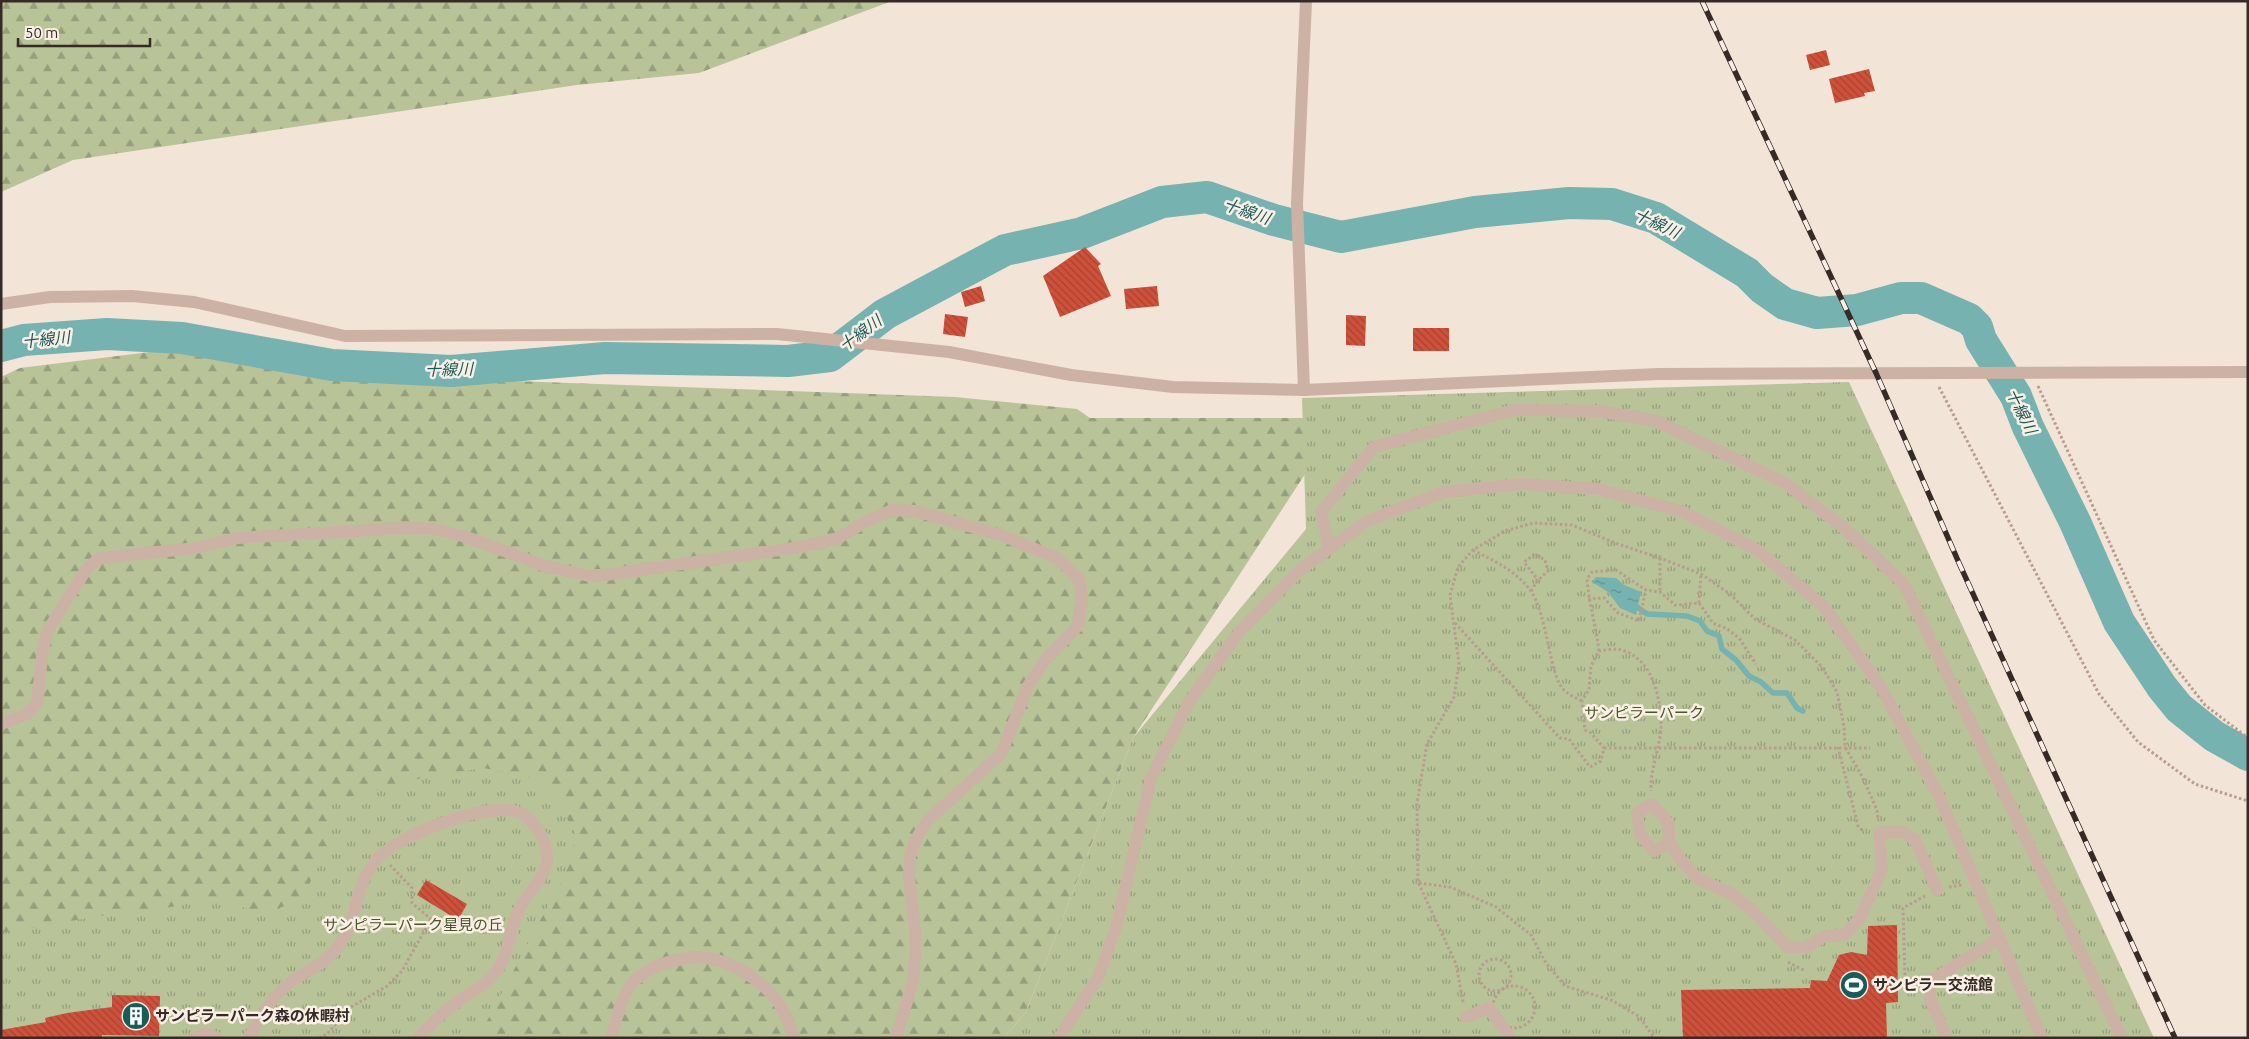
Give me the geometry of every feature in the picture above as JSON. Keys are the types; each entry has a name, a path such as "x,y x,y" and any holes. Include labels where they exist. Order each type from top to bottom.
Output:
{"street":[{"path":"1304,390 1297,203 1306,1"},
{"path":"1,304 50,297 132,296 185,301 345,336 768,334 949,352 1071,375 1173,387 1304,390 1658,374 2248,372"},
{"path":"1329,549 1321,512 1374,447 1514,410 1599,411 1656,421 1785,483 1843,527 1904,584 2122,1038"},
{"path":"1060,1038 1099,976 1117,924 1151,778 1189,702 1238,632 1300,570 1367,521 1444,492 1521,484 1598,490 1683,512 1760,551 1825,608 1880,687 1938,794 2042,1038"},
{"path":"1,724 27,714 37,702 43,648 48,630 87,568 100,558 196,548 236,538 405,528 434,529 463,536 545,566 585,576 605,576 807,546 838,538 865,522 892,510 915,511 1000,535 1056,558 1080,580 1082,603 1078,627 1045,660 1028,686 1000,754 928,820 916,839 910,856 909,877 916,940 914,981 896,1038"},
{"path":"1670,842 1654,850 1640,834 1637,813 1652,804 1668,822 1670,842 1680,859 1698,879 1732,894 1755,913 1788,947 1806,947 1823,936 1846,934 1860,918 1882,869 1879,832 1901,832 1915,839 1937,890"},
{"path":"249,1038 257,1022 291,982 318,967 338,948 350,926 368,872 380,856 414,835 444,822 476,813 505,810 521,813 533,822 543,836 547,860 541,877 520,906 508,948 498,968 483,987 453,1005 418,1038"},
{"path":"1947,1038 1930,1000 1929,982 2000,938"},
{"path":"612,1038 620,1009 632,982 651,967 698,957 725,962 750,976 774,997 788,1020 794,1038"},
{"path":"1466,1017 1490,1008 1508,1038"},
{"path":"194,1038 206,1034 217,1038"}],"path":[{"path":"1932,372 2099,694 2138,742 2196,784 2248,801"},
{"path":"2031,372 2154,640 2205,705 2248,738"},
{"path":"1466,1017 1456,964 1418,882 1417,803 1427,744 1454,697 1459,664 1450,595 1458,567 1473,550 1505,531 1532,523 1572,525 1614,543 1701,574 1730,594 1755,619 1795,640 1822,667 1837,692 1844,726 1845,746 1862,776 1877,810 1879,832 1865,833 1858,826 1838,746"},
{"path":"1473,550 1513,571 1531,591 1541,613 1553,666 1564,690 1582,701"},
{"path":"1531,591 1538,580 1548,571 1545,560 1535,554 1524,562 1538,580"},
{"path":"1660,558 1660,592"},
{"path":"1699,603 1675,605 1660,592 1646,590 1616,570 1592,572 1586,579 1588,599 1596,625 1600,651 1591,666 1589,689 1582,701 1585,730 1591,733 1604,748 1838,746 1870,748"},
{"path":"1701,574 1699,603 1713,623 1727,629 1738,638 1756,664"},
{"path":"1588,599 1604,598 1618,613 1639,621 1646,590"},
{"path":"1455,622 1560,738 1569,740 1590,767 1600,761 1604,748"},
{"path":"1600,651 1622,650 1639,659 1653,681 1659,704 1661,728 1653,768 1652,804"},
{"path":"380,856 412,888 412,903 431,918 455,926 465,916 511,934"},
{"path":"1418,882 1450,887 1496,907 1531,935 1546,963 1565,986 1611,1000 1640,1017 1654,1038"},
{"path":"1929,982 1905,978 1903,908 1937,890 1976,882"},
{"path":"319,1038 327,1034 351,1007 387,986 402,971 431,918"},
{"path":"1502,989 1490,990 1481,984 1478,974 1480,968 1488,960 1498,958 1510,968 1511,973 1509,983 1502,989 1494,1001 1495,1015 1498,1021 1504,1025 1517,1028 1530,1022 1536,1009 1535,1002 1528,991 1515,986 1502,989"}],"green space":[{"path":"1,1 892,1 699,73 577,85 73,160 1,192"},
{"path":"158,351 374,376 955,397 1077,409 1090,418 1317,418 1309,468 1133,738 1026,1012 1004,1038 1,1038 1,377 20,368"},
{"name":"サンピラーパーク","path":"1849,382 2154,1038 1004,1038 1026,1012 1133,738 1306,529 1302,398"},
{"name":"サンピラーパーク星見の丘","path":"484,768 533,778 559,804 576,835 569,866 478,1038 1,1038 1,933 100,916 166,908 217,898 248,909 275,910 301,899 331,843 331,802 426,777"}],"water":[{"path":"1596,577 1616,578 1624,585 1641,592 1636,615 1620,608 1608,592 1592,582"}],"building":[{"path":"1826,50 1830,65 1810,70 1806,55"},
{"path":"1869,69 1875,91 1864,93 1865,96 1835,103 1829,79"},
{"path":"1085,247 1101,264 1098,266 1111,296 1060,317 1043,276"},
{"path":"981,286 985,301 965,307 961,292"},
{"path":"1157,286 1159,306 1126,309 1124,289"},
{"path":"945,314 968,317 965,337 943,334"},
{"path":"1346,315 1366,316 1365,346 1346,345"},
{"path":"1413,328 1449,328 1449,351 1413,351"},
{"path":"426,880 467,904 458,920 417,895"},
{"name":"サンピラー交流館","path":"1897,925 1898,1002 1886,1003 1887,1038 1683,1038 1681,990 1810,988 1811,980 1827,981 1839,955 1851,952 1867,955 1868,926"},
{"path":"112,995 160,996 159,1036 102,1035 102,1038 1,1038 1,1030 46,1022 45,1018 67,1013 112,1007"}],"waterway":[{"name":"十線川","path":"1,346 24,340 107,334 182,338 332,365 451,371 605,358 788,361 830,356 885,314 1005,250 1082,233 1162,202 1207,197 1274,220 1341,237 1475,212 1569,203 1612,204 1656,218 1747,273 1762,288 1785,304 1817,313 1857,310 1901,298 1921,298 1969,319 1977,327 1981,340 2016,396 2028,427 2075,522 2119,622 2162,687 2179,708 2214,736 2248,755"},
{"path":"1633,604 1647,614 1687,616 1700,621 1707,631 1719,636 1722,649 1736,660 1749,676 1761,682 1773,693 1787,693 1797,708 1803,711"}],"railway":[{"path":"1702,1 1876,373 1959,563 2175,1038"}],"place":[{"name":"サンピラー交流館","path":"1854,985"},
{"name":"サンピラーパーク森の休暇村","path":"136,1016"}]}
